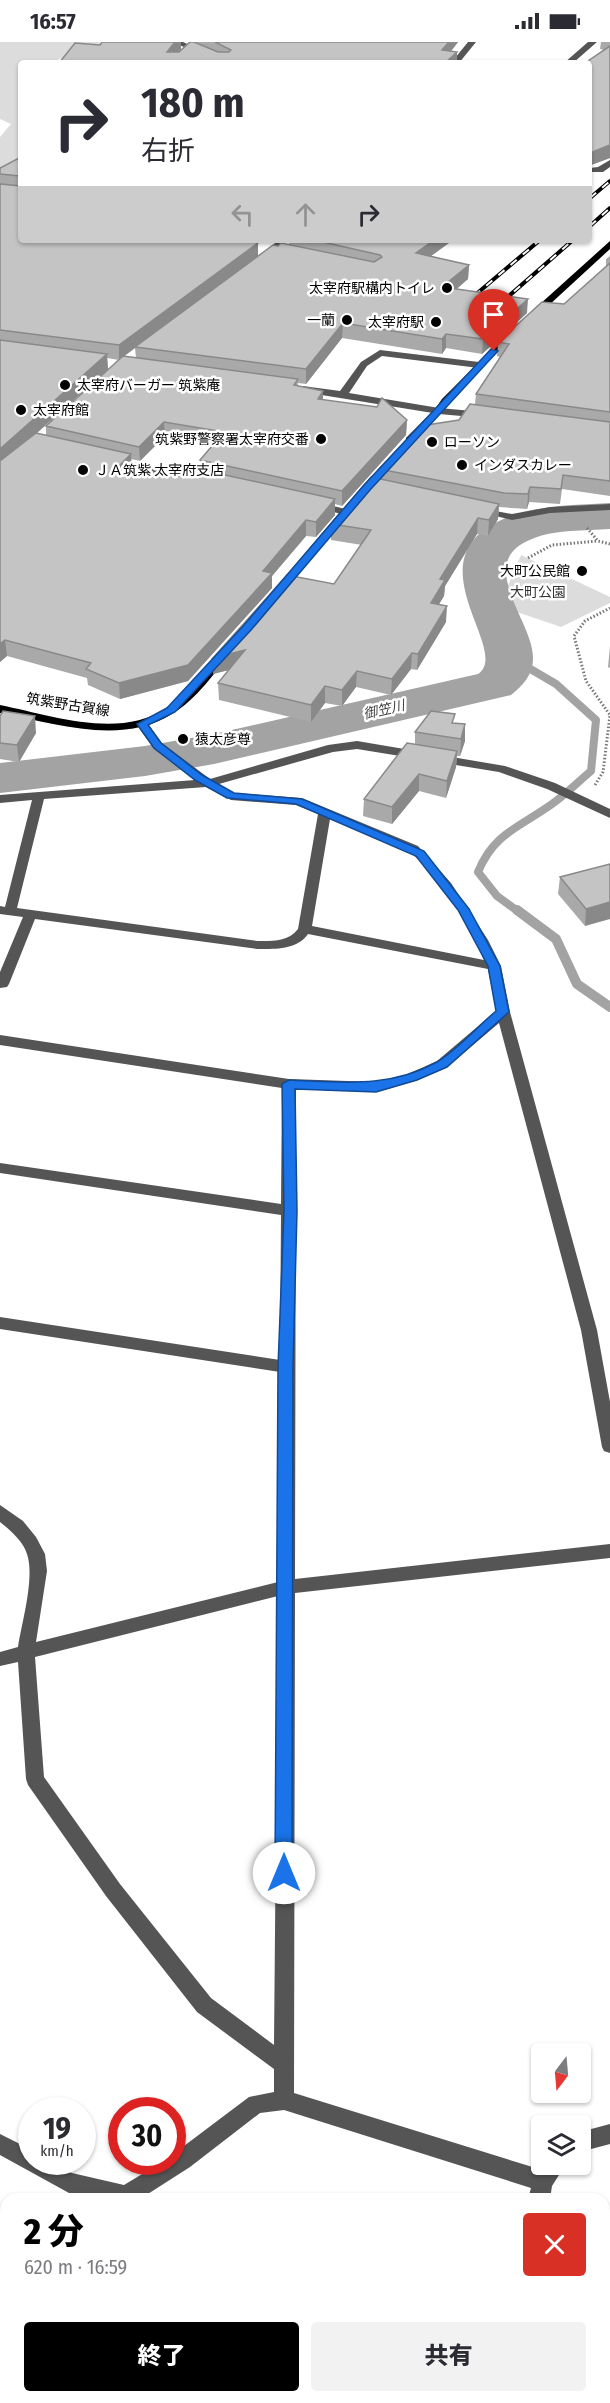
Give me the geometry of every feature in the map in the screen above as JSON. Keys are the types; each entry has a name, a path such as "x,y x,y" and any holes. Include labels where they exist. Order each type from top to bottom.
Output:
{"main road":[{"path":"402,448 439,411 445,401 479,365 610,244"},
{"path":"270,601 350,508"},
{"name":"筑紫野古賀線","path":"0,709 106,727 142,724 171,710 232,644"}],"street":[{"path":"177,42 217,60"},
{"path":"457,60 472,42"},
{"path":"572,60 593,42"},
{"path":"592,170 600,170 610,163"},
{"path":"257,264 275,251 280,243"},
{"path":"275,251 286,253"},
{"path":"343,394 364,364 380,353 479,365"},
{"path":"296,388 439,411 499,417"},
{"path":"104,459 219,484"},
{"path":"300,502 350,508"},
{"path":"467,508 512,517 550,510 610,507"},
{"path":"142,724 158,746 203,780 231,796 298,801 420,853 463,909 494,966 503,1012 589,1330 610,1447"},
{"path":"0,799 203,780 357,744 476,763 551,786 610,814"},
{"path":"39,796 5,911 257,945 290,942 301,936 305,929 325,812"},
{"path":"2,984 30,915"},
{"path":"305,929 494,966"},
{"path":"0,1040 289,1084 376,1087 413,1077 442,1064 503,1012"},
{"path":"284,2100 289,1084"},
{"path":"0,1168 290,1211"},
{"path":"0,1323 286,1367"},
{"path":"0,1512 17,1526 36,1554 38,1571 26,1653 35,1779 113,1890 204,2005 283,2064"},
{"path":"0,1659 285,1587 610,1551"},
{"path":"134,2193 183,2160 256,2104 284,2100 546,2182"},
{"path":"591,2139 610,2134"},
{"path":"0,2144 69,2183 108,2193"}],"path":[{"path":"594,535 598,541"},
{"path":"528,558 552,545 598,541 610,544"},
{"path":"581,799 603,772 610,715 589,688 574,636 585,621 610,608"}],"green space":[{"path":"0,42 100,42 99,50 71,54 57,60 18,60 18,172 0,181 0,137 11,124 0,119"},
{"name":"大町公園","path":"521,555 610,597 610,603 561,627 511,610 507,588"}],"building":[{"path":"102,42 175,42 167,52 179,52 190,42 194,42 218,52 229,52 231,50 215,42 449,42 442,50 457,52 448,60 61,60 75,43 100,45"},
{"path":"610,46 610,145 592,152 592,60 589,60"},
{"path":"18,159 18,176 0,174 0,168"},
{"path":"0,184 18,186 18,243 258,243 119,345 0,330"},
{"path":"281,243 374,262 382,257 327,243 430,243 416,253 469,265 442,287 528,299 483,339 446,334 442,339 343,323 306,369 135,347 273,245 278,246"},
{"path":"610,263 610,412 476,394 509,344 498,342 542,302 564,304"},
{"path":"0,340 107,354 0,449"},
{"path":"123,356 298,379 294,385 323,391 318,399 377,407 382,398 407,420 342,491 200,460 224,432 164,422 139,447 46,426"},
{"path":"470,404 610,422 610,481 563,475 561,489 530,487 528,494 504,493 379,469 420,426 459,420"},
{"path":"36,433 131,454 118,467 185,477 193,468 335,499 316,522 306,520 263,571 272,573 188,665 119,683 86,669 91,663 5,640 0,644 0,461"},
{"path":"371,477 499,504 489,520 478,518 440,579 445,580 431,603 447,606 418,654 412,653 392,679 357,671 342,690 325,686 311,705 218,683 245,650 213,658 287,575 334,584 371,530 331,524"},
{"path":"3,711 35,716 17,745 0,743 0,716"},
{"path":"431,711 455,714 452,723 465,724 461,739 415,732"},
{"path":"407,743 457,751 447,781 419,774 392,807 364,799"},
{"path":"610,864 610,902 586,909 560,877"}],"waterway":[{"name":"御笠川","path":"0,778 145,761 214,749 494,685 504,678 510,656 492,609 484,579 487,556 497,540 514,530 536,523 610,516"},
{"path":"510,657 556,684 596,720 591,771 557,800 500,839 484,859 478,872 497,896 519,912"},
{"path":"517,910 556,939 577,984 610,1007"}],"railway":[{"path":"592,196 610,181"},
{"path":"592,224 610,208"},
{"path":"474,296 536,243"},
{"path":"502,302 570,243"}],"place":[{"name":"太宰府駅構内トイレ","path":"447,288"},
{"name":"一蘭","path":"347,320"},
{"name":"太宰府駅","path":"436,322"},
{"name":"太宰府バーガー 筑紫庵","path":"65,385"},
{"name":"太宰府館","path":"21,410"},
{"name":"筑紫野警察署太宰府交番","path":"321,439"},
{"name":"ローソン","path":"432,442"},
{"name":"インダスカレー","path":"462,465"},
{"name":"ＪＡ筑紫 太宰府支店","path":"83,470"},
{"name":"大町公民館","path":"582,571"},
{"name":"猿太彦尊","path":"183,739"}],"route":[{"path":"284,1873 286,1367 290,1211 289,1084 376,1087 413,1077 442,1064 503,1012 494,966 463,909 420,853 306,803 231,796 198,777 158,746 142,724 171,710 248,627 423,425 439,411 445,401 494,351"}]}
